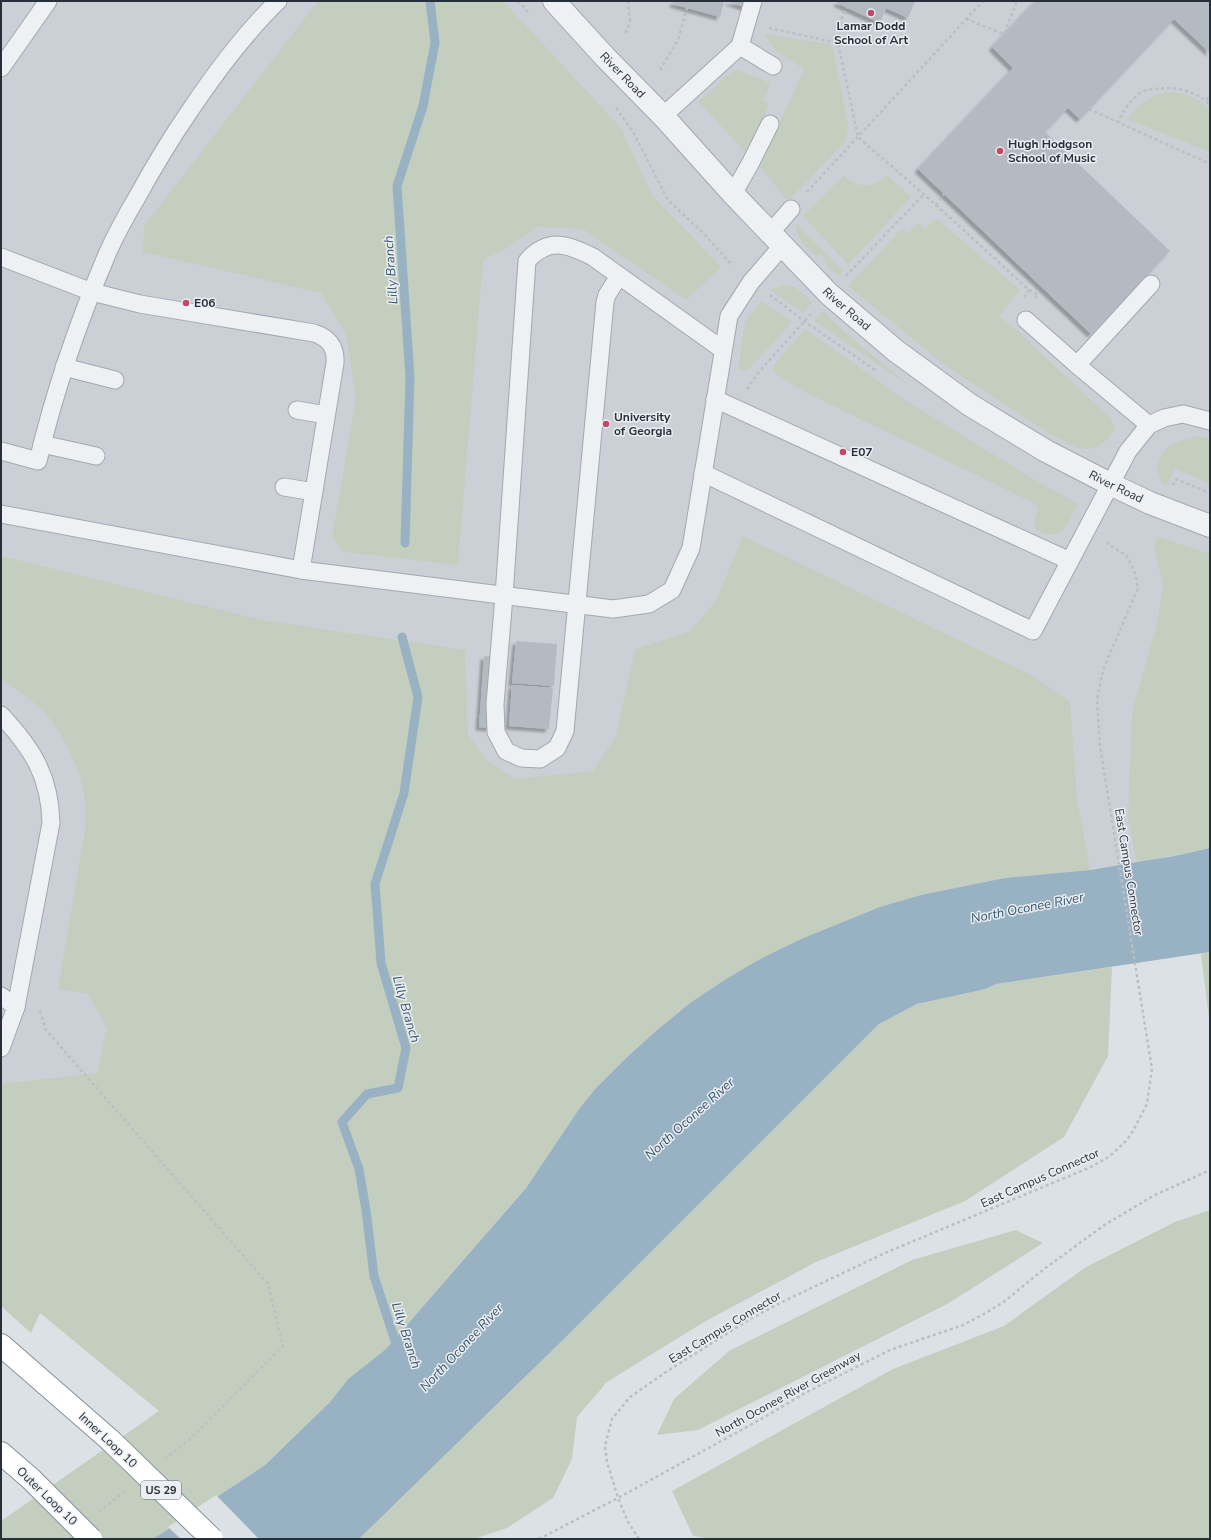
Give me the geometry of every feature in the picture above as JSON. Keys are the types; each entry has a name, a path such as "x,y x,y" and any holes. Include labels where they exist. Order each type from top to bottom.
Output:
{"highway":[{"name":"Inner Loop 10","path":"1,1345 110,1440 212,1539"},
{"name":"Outer Loop 10","path":"1,1453 32,1479 91,1539"}],"street":[{"name":"River Road","path":"554,1 663,116 733,194 777,238 829,294 896,351 970,405 1046,451 1110,484 1210,526"}],"lane":[{"path":"1,68 48,1"},
{"path":"1,451 38,461 64,367 77,328 108,251 165,147 211,79 266,12 278,1"},
{"path":"663,116 740,46 753,1"},
{"path":"740,46 773,66"},
{"path":"733,194 770,124"},
{"path":"1,514 301,570 613,609 650,604 672,590 691,548 729,316 777,238 792,209"},
{"path":"619,276 607,295 605,302 565,731 557,748 540,759 521,758 506,751 496,732 495,704 527,261 535,252 545,247 554,245 574,248 589,255 619,276 723,350"},
{"path":"1,257 92,292 140,304 314,333 330,342 335,354 335,363 301,570"},
{"path":"1077,365 1151,284"},
{"path":"1026,320 1077,365 1149,424"},
{"path":"64,367 115,380"},
{"path":"715,399 1070,561"},
{"path":"297,410 326,415"},
{"path":"703,473 1033,631 1128,451 1149,424 1164,418 1183,414 1210,421"},
{"path":"42,444 96,456"},
{"path":"284,487 314,492"},
{"path":"1,715 15,730 32,754 47,786 51,823 16,1007 1,1048"},
{"path":"1,996 16,1007"}],"path":[{"path":"518,1 534,19"},
{"path":"626,32 630,20 628,1"},
{"path":"792,209 983,1"},
{"path":"966,19 1004,34 1017,1"},
{"path":"660,70 678,40 687,8"},
{"path":"847,8 842,17 838,43 858,137 936,205 1029,290 1038,296"},
{"path":"747,22 838,43"},
{"path":"1117,123 1124,110 1140,92 1162,87 1187,90 1206,100 1210,105"},
{"path":"1206,100 1210,96"},
{"path":"615,106 633,132 668,200 738,270"},
{"path":"1089,109 1210,164"},
{"path":"936,205 944,194"},
{"path":"850,270 923,195"},
{"path":"1020,301 1029,290"},
{"path":"745,392 758,373 815,310"},
{"path":"1171,490 1176,479 1210,493"},
{"name":"East Campus Connector","path":"639,1539 628,1522 618,1498 609,1467 605,1446 612,1419 630,1397 666,1372 750,1319 782,1302 867,1262 1091,1167 1110,1156 1126,1141 1148,1104 1152,1064 1098,728 1096,700 1103,670 1138,588 1135,573 1127,556 1113,547"},
{"path":"39,1008 46,1030 268,1284 283,1346 189,1440 165,1459"},
{"name":"North Oconee River Greenway","path":"539,1539 618,1498 818,1386 890,1350 963,1324 984,1314 1005,1301 1050,1264 1106,1224 1153,1196 1210,1170"},
{"path":"94,1516 129,1488"}],"shaded area":[{"name":"University of Georgia","path":"1,1 1210,1 1210,848 1137,863 1048,875 1,1259"}],"green space":[{"path":"318,1 503,1 620,127 653,196 721,267 686,300 583,229 538,227 505,249 483,260 458,565 344,552 332,537 356,399 346,335 321,293 143,252 144,226"},
{"path":"764,34 830,44 833,50 848,124 847,135 844,143 788,201 760,167 804,69 775,50"},
{"path":"738,70 770,83 763,101 769,104 759,130 746,153 699,102 729,74"},
{"path":"1172,92 1192,97 1210,110 1210,152 1127,119 1146,100 1164,93"},
{"path":"887,175 911,197 848,264 803,216 843,176 860,185 871,185 882,180"},
{"path":"936,218 1020,290 999,316 1014,328 1109,417 1115,429 1108,439 1096,448 1079,449 1049,433 946,366 848,286 902,228 907,234 918,223 925,229"},
{"path":"797,224 843,271 838,276 828,267 824,257 820,253 817,257 802,242 797,234"},
{"path":"783,285 796,288 812,302 803,313 770,290"},
{"path":"762,301 792,322 750,368 738,370 743,333 747,319"},
{"path":"823,311 849,336 910,386 814,321"},
{"path":"805,329 910,403 1045,486 1078,503 1067,524 1058,533 1052,534 1036,529 1035,519 1039,509 1036,508 1036,504 807,393 776,374 773,370 774,365"},
{"path":"1200,436 1210,438 1210,484 1175,468 1166,487 1160,478 1158,468 1161,454 1168,447 1177,442 1191,437"},
{"path":"743,536 1035,677 1070,702 1077,798 1090,870 1005,878 921,895 880,907 801,939 762,958 726,979 690,1003 657,1030 595,1089 579,1109 526,1188 386,1349 348,1379 330,1402 265,1465 153,1539 1,1539 1,1521 159,1411 40,1313 31,1333 1,1306 1,1084 97,1073 107,1029 88,994 58,989 85,829 85,801 75,763 55,726 38,706 1,678 1,556 262,620 465,650 468,734 485,759 516,779 593,771 616,736 635,649 689,632 716,601"},
{"path":"1157,537 1210,554 1210,848 1137,863 1128,818 1132,712 1156,628 1163,585 1154,548"},
{"path":"1210,952 1210,1027 1201,954"},
{"path":"1112,967 1108,1056 1064,1137 965,1201 816,1262 704,1322 607,1382 577,1417 572,1459 553,1498 507,1528 474,1539 359,1539 568,1335 879,1024 917,1004 986,989 996,984"},
{"path":"1210,1210 1210,1539 712,1539 693,1536 672,1491 893,1369 1004,1326 1086,1267 1175,1222"},
{"path":"1016,1230 1043,1243 949,1303 698,1430 657,1435 674,1399 729,1351 912,1260"}],"water":[{"name":"North Oconee River","path":"1210,848 1210,952 996,984 986,989 917,1004 879,1024 568,1335 359,1539 153,1539 265,1465 330,1402 348,1379 386,1349 526,1188 579,1109 595,1089 657,1030 690,1003 726,979 762,958 801,939 880,907 921,895 1005,878 1090,870 1174,856"}],"pier":[{"path":"216,1495 259,1539 181,1539 168,1527"}],"building":[{"path":"674,1 724,1 720,17 673,4"},
{"path":"727,1 748,1 747,8"},
{"name":"Lamar Dodd School of Art","path":"838,1 915,1 908,18 886,8 880,23 837,3"},
{"name":"Hugh Hodgson School of Music","path":"1035,1 1210,1 1210,53 1174,19 1080,119 1068,108 1045,132 1170,251 1091,334 918,169 1013,68 992,47"},
{"path":"516,641 557,644 554,686 512,683"},
{"path":"484,656 495,657 490,728 479,727"},
{"path":"512,685 553,688 549,729 509,726"}],"waterway":[{"name":"Lilly Branch","path":"405,543 410,377 397,186 423,106 435,43 430,1"},
{"name":"Lilly Branch","path":"398,1350 374,1276 366,1210 359,1169 342,1122 367,1094 398,1088 406,1048 381,963 375,884 404,793 418,697 402,637"}],"place":[{"name":"Lamar Dodd School of Art","path":"871,13"},
{"name":"Hugh Hodgson School of Music","path":"1000,151"},
{"name":"E06","path":"186,303"},
{"name":"University of Georgia","path":"606,424"},
{"name":"E07","path":"843,452"}]}
